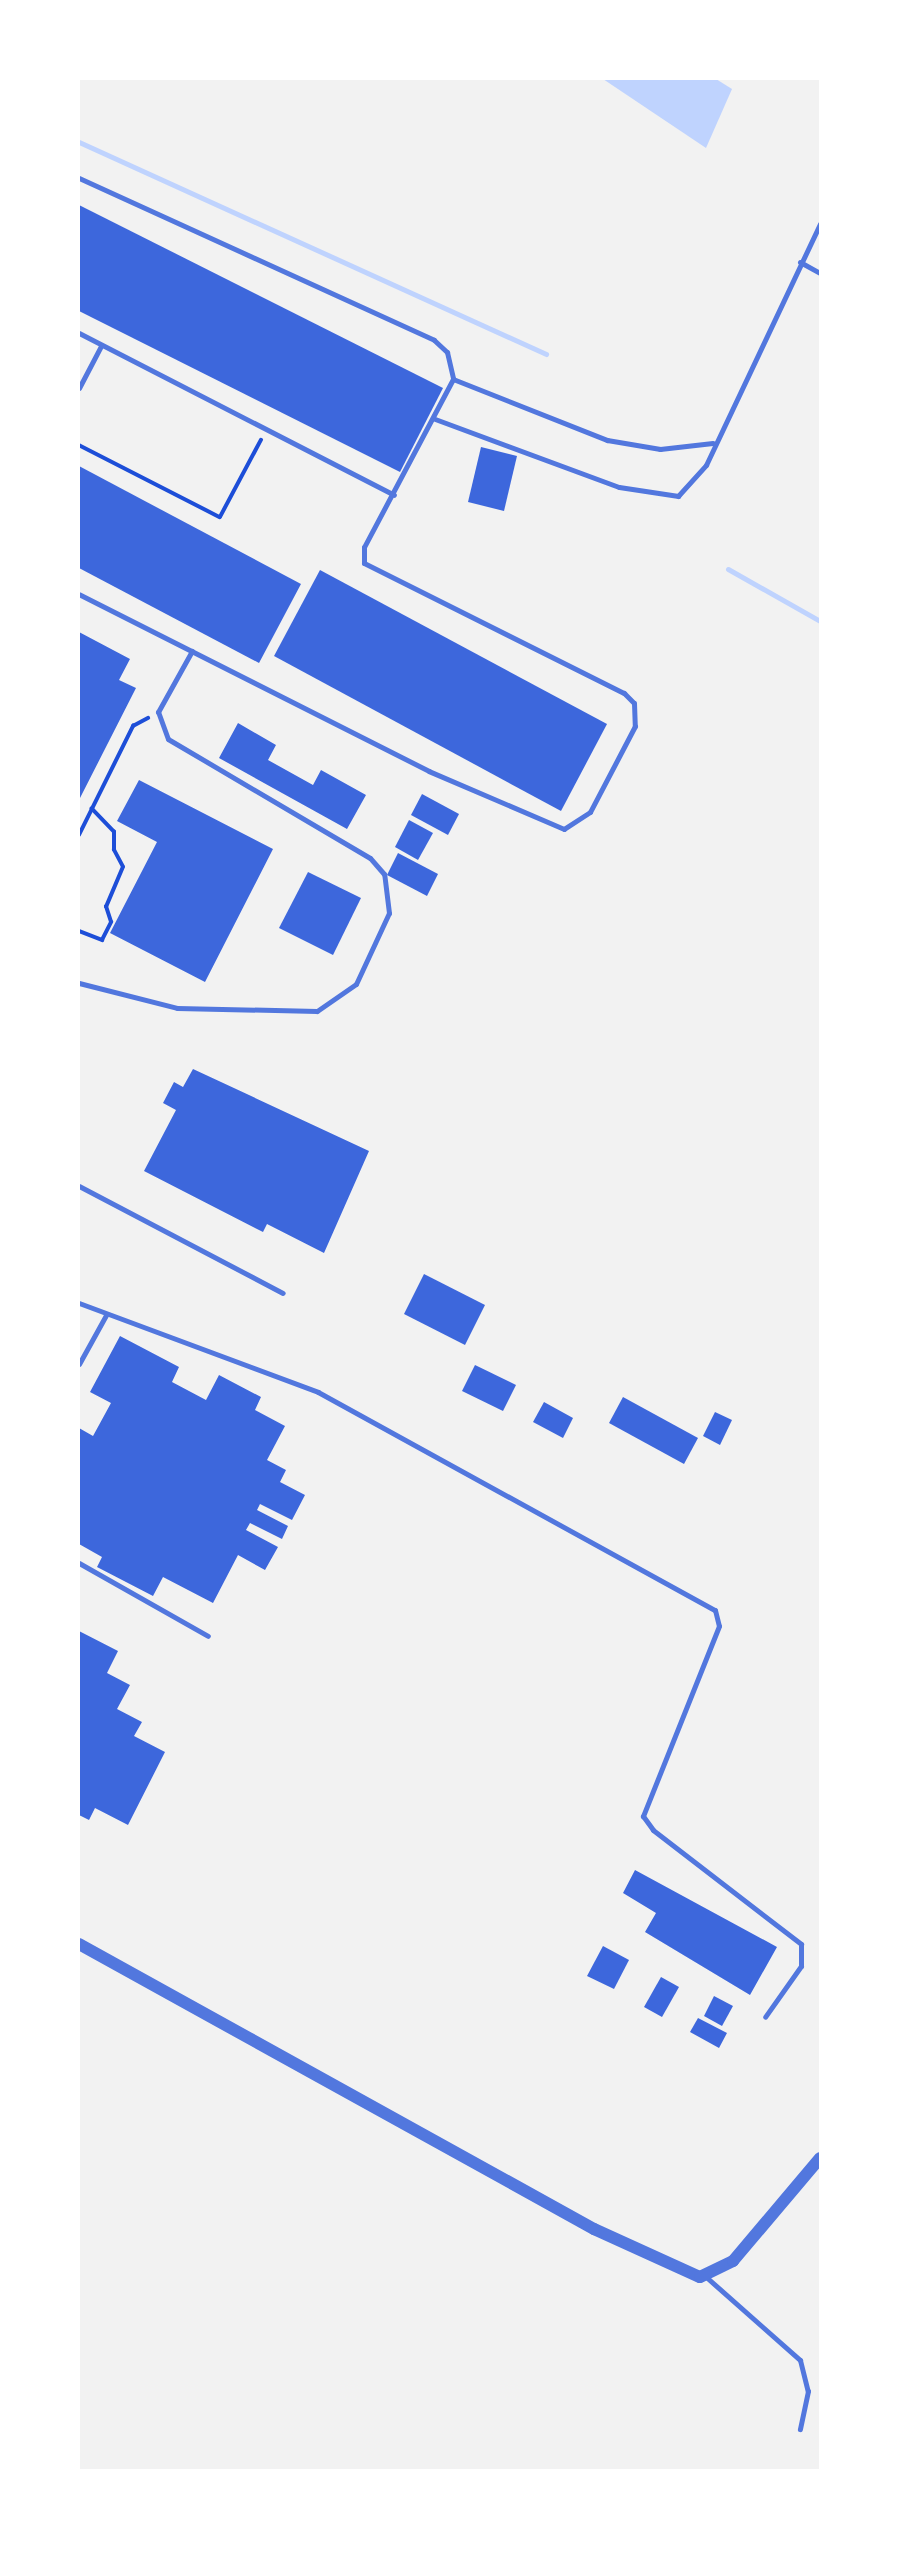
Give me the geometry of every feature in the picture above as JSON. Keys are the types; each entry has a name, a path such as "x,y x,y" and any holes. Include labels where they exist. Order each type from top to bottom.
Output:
{"street":[{"path":"79,1944 594,2229 678,2270 705,2276 733,2261 820,2158"}],"lane":[{"path":"79,178 434,340 447,352 453,379 435,419 364,547 370,570 634,703 635,726 578,825 546,823 429,771 79,594"},
{"path":"435,419 660,498 694,485 820,224"},
{"path":"800,261 820,272"},
{"path":"79,333 265,432 394,495"},
{"path":"79,388 101,346"},
{"path":"453,379 607,440 660,449 713,443"},
{"path":"79,984 177,1008 317,1011 356,984 389,913 384,874 370,858 186,753 159,727 158,712 192,651"},
{"path":"79,1186 283,1293"},
{"path":"79,1303 338,1402 715,1610 719,1626 642,1816 653,1830 801,1944 801,1966 765,2017"},
{"path":"79,1364 106,1315"},
{"path":"79,1563 208,1636"},
{"path":"705,2276 795,2352 807,2374 800,2429"}],"path":[{"path":"79,445 220,517 265,432"},
{"path":"79,835 133,726 158,712"},
{"path":"79,932 102,940 111,922 106,907 124,867 114,850 114,832 92,809"}],"water":[{"path":"603,79 716,79 732,89 706,148"}],"building":[{"path":"79,205 443,388 400,472 79,311"},
{"path":"481,447 517,456 504,511 468,502"},
{"path":"79,466 301,584 259,663 79,568"},
{"path":"320,570 607,724 561,811 274,656"},
{"path":"79,632 130,659 119,680 136,688 79,800"},
{"path":"238,723 276,745 268,760 313,785 321,770 366,795 347,829 219,758"},
{"path":"139,780 273,849 205,982 110,933 157,842 117,821"},
{"path":"422,794 459,814 448,835 411,815"},
{"path":"409,820 433,833 418,860 395,847"},
{"path":"398,853 438,874 427,896 387,875"},
{"path":"308,872 361,898 333,955 279,928"},
{"path":"193,1069 369,1151 324,1253 267,1224 263,1232 144,1171 176,1110 163,1103 174,1082 183,1087"},
{"path":"424,1274 485,1305 465,1345 404,1314"},
{"path":"120,1336 179,1367 172,1382 206,1400 219,1375 261,1397 255,1410 285,1426 267,1460 286,1470 280,1482 305,1495 292,1520 260,1504 257,1510 288,1526 282,1539 250,1523 246,1530 278,1547 265,1570 238,1555 213,1603 163,1577 153,1596 97,1567 102,1557 79,1544 79,1428 93,1436 111,1403 90,1392"},
{"path":"475,1365 516,1385 503,1411 462,1391"},
{"path":"623,1397 698,1438 684,1464 609,1423"},
{"path":"544,1402 573,1418 563,1438 533,1422"},
{"path":"715,1412 732,1420 720,1445 703,1436"},
{"path":"79,1631 118,1651 107,1673 130,1685 117,1709 142,1722 134,1736 165,1752 128,1825 95,1808 89,1820 79,1815"},
{"path":"635,1870 777,1947 750,1995 645,1932 656,1913 623,1893"},
{"path":"603,1946 629,1960 614,1989 587,1976"},
{"path":"661,1977 679,1987 662,2017 644,2007"},
{"path":"714,1996 733,2006 722,2026 704,2016"},
{"path":"698,2018 727,2033 719,2048 690,2032"}],"waterway":[{"path":"79,142 546,354"},
{"path":"728,569 820,621"}]}
